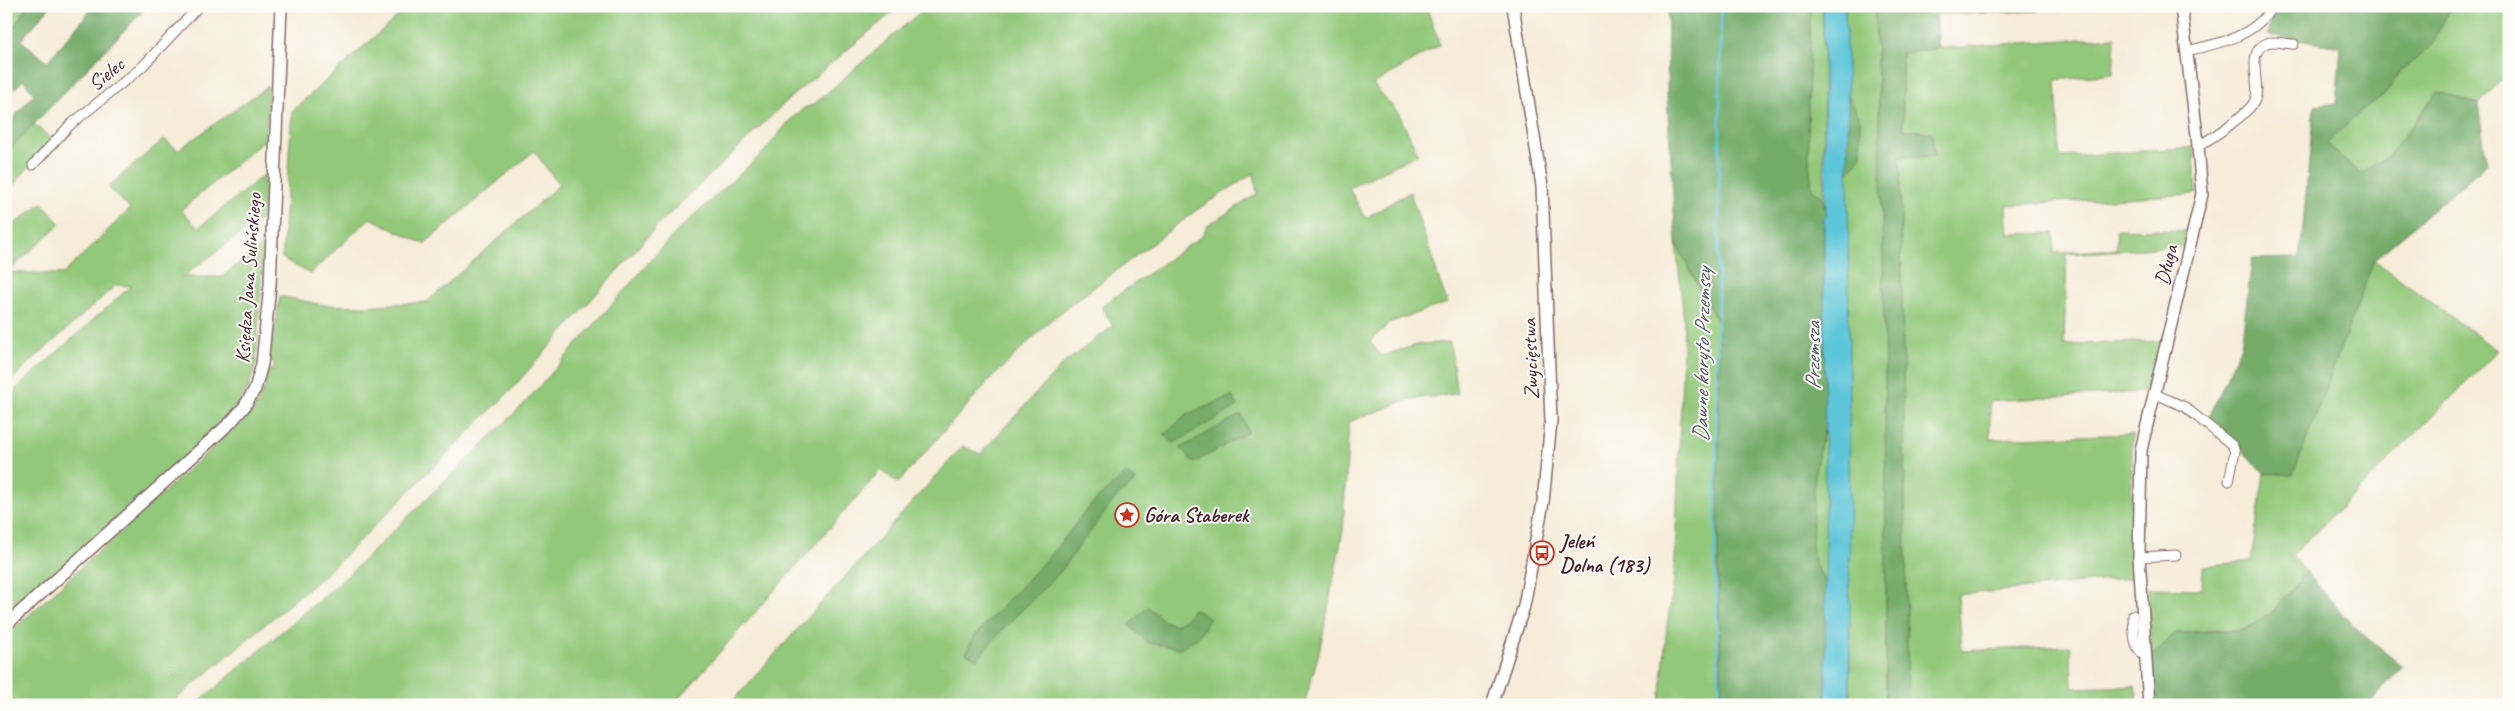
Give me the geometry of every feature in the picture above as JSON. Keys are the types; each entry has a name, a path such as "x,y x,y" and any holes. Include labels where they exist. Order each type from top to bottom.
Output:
{"street":[{"name":"Sielec","path":"33,165 70,125 141,68 199,6"},
{"name":"Księdza Jana Sulińskiego","path":"6,625 231,422 244,407 255,389 262,364 270,285 281,6"},
{"name":"Zwycięstwa","path":"1492,705 1519,626 1525,601 1543,502 1551,421 1542,186 1513,6"},
{"name":"Długa","path":"2149,705 2139,557 2141,450 2153,393 2199,210 2202,179 2181,6"},
{"path":"2186,51 2230,41 2267,15 2272,6"},
{"path":"2198,146 2216,136 2254,102 2257,90 2254,61 2260,47 2268,42 2294,44"},
{"path":"2153,393 2185,407 2232,445 2235,451 2229,481"},
{"path":"2139,557 2176,556"},
{"name":"Długa","path":"2133,615 2136,645 2139,652 2146,657"}],"green space":[{"path":"6,6 28,6 6,38"},
{"path":"28,6 51,6 21,40 47,62 94,6 148,6 6,153 6,126 34,94 23,80 6,99 6,38"},
{"path":"409,6 900,6 792,96 658,225 509,392 329,571 169,705 6,705 6,636 255,409 265,387 268,370 274,370 274,362 269,361 280,296 323,305 362,306 427,302 559,185 534,151 424,244 370,218 310,274 282,258 292,111"},
{"path":"927,6 1426,6 1440,45 1373,84 1399,114 1418,154 1349,188 1365,218 1410,192 1447,303 1391,322 1370,341 1381,356 1420,344 1450,342 1457,394 1410,399 1349,422 1343,530 1320,649 1304,705 729,705 963,446 980,454 1063,364 1113,326 1102,306 1202,236 1207,226 1257,194 1254,173 1198,209 1052,319 987,383 898,483 881,470 673,705 195,705 343,580 524,404 676,232 765,151 789,121 804,108 813,105","holes":["1241,414 1248,432 1194,462","1126,474 1135,482 1117,496 1058,574 977,658 966,653 974,637 1054,551 1091,505","1148,607 1164,621 1175,625 1187,618 1210,618 1198,637 1129,625"]},
{"path":"1668,6 1811,6 1808,101 1809,162 1812,189 1824,198 1826,214 1824,220 1825,425 1815,471 1812,546 1814,562 1827,585 1826,705 1722,705 1718,582 1719,325 1676,243 1667,97"},
{"path":"1811,6 1823,6 1824,198 1812,189 1809,162 1808,101"},
{"path":"1845,6 1867,6 1875,12 1883,272 1886,705 1850,705 1847,175 1861,157 1860,119 1848,96"},
{"path":"1878,6 1901,6 1901,13 1936,15 1939,48 1902,53 1903,129 1932,133 1935,156 1900,156 1908,705 1886,705 1883,272 1875,12"},
{"path":"1901,6 2038,6 2038,11 1936,15 1900,13"},
{"path":"2272,6 2451,6 2432,45 2400,72 2386,93 2355,116 2327,144 2361,174 2391,154 2437,92 2478,104 2487,164 2374,260 2293,475 2264,473 2209,417 2241,346 2252,259 2300,258 2314,106 2336,103 2341,47 2268,35"},
{"path":"2451,6 2509,6 2509,73 2478,104 2437,92 2391,154 2361,174 2327,144 2355,116 2386,93 2400,72 2432,45"},
{"path":"2115,37 2113,74 2056,80 2060,157 2194,147 2196,194 2006,205 2008,234 2054,233 2054,253 2117,249 2116,229 2187,231 2186,246 2067,254 2064,345 2160,341 2146,392 1990,401 1990,439 2132,434 2131,578 1958,595 1962,651 2071,646 2072,688 2135,686 2139,705 1908,705 1900,156 1935,156 1903,130 1902,53 1939,48"},
{"path":"268,86 266,139 181,210 198,228 265,174 264,217 182,277 222,277 263,244 256,363 249,387 227,418 6,617 6,398 131,286 116,285 6,384 6,230 42,203 60,224 8,272 63,274 130,209 108,187 164,139 178,150"},
{"path":"1848,96 1860,119 1861,157 1847,175"},
{"path":"34,124 53,140 6,193 6,153"},
{"path":"1676,243 1719,325 1718,582 1722,705 1660,705 1667,625 1674,581 1684,321"},
{"path":"2374,260 2498,351 2292,556 2306,572 2271,614 2246,629 2176,633 2151,655 2148,588 2202,589 2203,566 2251,561 2264,473 2293,474"},
{"path":"1232,396 1238,406 1174,443 1164,435 1188,414"},
{"path":"1241,414 1248,432 1194,463 1181,448"},
{"path":"1825,425 1827,585 1814,562 1812,546 1814,473"},
{"path":"1126,473 1136,481 1117,496 1058,574 1000,632 977,659 966,653 974,637 1054,551 1091,505"},
{"path":"2306,572 2355,628 2403,667 2367,705 2156,705 2151,655 2176,633 2246,629 2271,614"},
{"path":"1148,607 1164,621 1175,625 1187,618 1193,609 1210,618 1198,637 1180,648 1148,643 1129,625"}],"water":[{"path":"1823,6 1845,6 1848,96 1850,705 1826,705 1824,220 1826,214"}],"waterway":[{"name":"Dawne koryto Przemszy","path":"1720,705 1715,568 1721,6"}],"place":[{"name":"Góra Staberek","path":"1127,515"},
{"name":"Jeleń Dolna (183)","path":"1542,553"}],"water label":[{"name":"Przemsza","path":"1813,356"}]}
